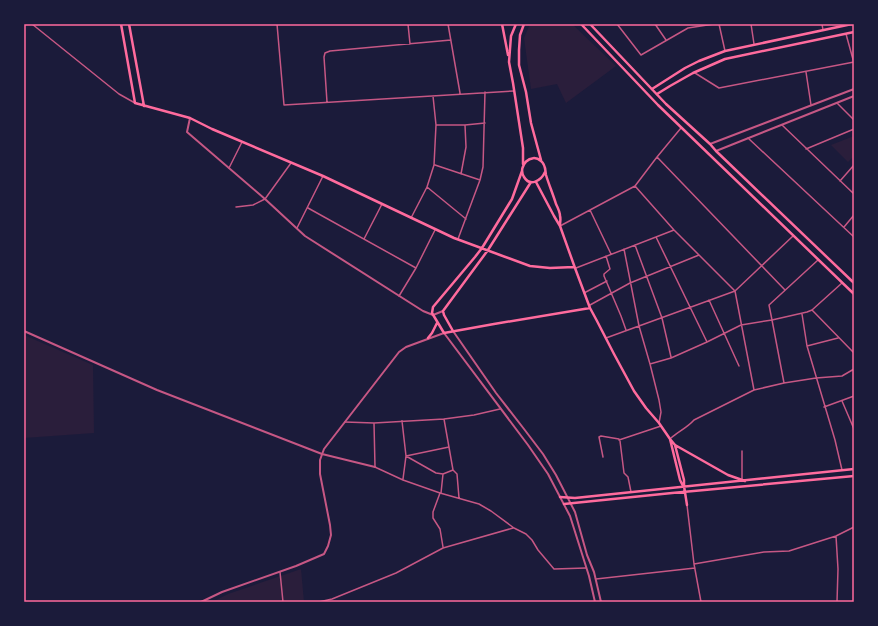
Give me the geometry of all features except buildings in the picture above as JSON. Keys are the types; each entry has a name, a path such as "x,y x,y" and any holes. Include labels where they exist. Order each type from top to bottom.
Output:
{"main road":[{"path":"122,24 135,103 190,118 212,129 323,176 458,239 500,255 530,266 574,268"},
{"path":"129,24 144,106"},
{"path":"502,24 523,148 522,170 512,200 482,248 433,307 432,313 444,333 589,307"},
{"path":"509,62 511,36 516,24"},
{"path":"522,170 526,179 531,182 536,182 543,178 545,172 545,166 540,160 531,123 526,92 519,65 520,36 524,24"},
{"path":"581,24 658,106 854,294"},
{"path":"590,24 657,94 854,283"},
{"path":"652,89 685,68 725,51 852,24"},
{"path":"657,94 693,73 725,59 854,32"},
{"path":"523,164 529,159 534,158 540,160"},
{"path":"545,172 561,216 560,226"},
{"path":"453,331 444,316 443,311 488,250 531,182"},
{"path":"536,182 560,226 589,307 598,321 634,391 675,445 728,475 743,480"},
{"path":"428,338 437,322"},
{"path":"670,439 680,480 684,486"},
{"path":"675,445 684,480 687,505"},
{"path":"560,497 575,498 854,469"},
{"path":"564,504 854,476"}],"street":[{"path":"32,24 119,94 135,103"},
{"path":"278,24 284,105 514,91"},
{"path":"408,24 410,44"},
{"path":"448,24 460,94"},
{"path":"617,24 641,55 688,28 714,24"},
{"path":"654,24 666,40"},
{"path":"687,24 688,28"},
{"path":"719,24 725,51"},
{"path":"751,24 754,45"},
{"path":"822,24 823,30"},
{"path":"693,73 719,88 854,62 846,34"},
{"path":"327,102 325,53 330,51 451,40"},
{"path":"806,72 811,106"},
{"path":"710,144 854,90"},
{"path":"458,239 480,180 483,167 485,92"},
{"path":"412,218 427,187 434,165 436,126 433,96"},
{"path":"716,151 854,96"},
{"path":"836,103 854,120"},
{"path":"190,118 186,132 265,199 305,236 423,311 433,316 443,311"},
{"path":"436,126 485,124"},
{"path":"461,174 466,147 465,125"},
{"path":"782,125 854,194"},
{"path":"560,226 635,186 681,128"},
{"path":"806,149 854,129"},
{"path":"748,138 854,238"},
{"path":"229,168 242,142"},
{"path":"657,157 785,290"},
{"path":"236,207 253,206 265,199 292,163"},
{"path":"434,165 480,180"},
{"path":"840,181 854,165"},
{"path":"297,229 323,176"},
{"path":"635,186 674,230 735,291 754,390"},
{"path":"427,187 466,219"},
{"path":"364,239 382,204"},
{"path":"308,208 416,268"},
{"path":"590,210 611,254"},
{"path":"843,228 854,215"},
{"path":"399,296 416,268 436,229"},
{"path":"574,268 674,230"},
{"path":"606,338 735,291 793,236"},
{"path":"656,237 707,342"},
{"path":"635,245 662,318 671,358"},
{"path":"603,457 599,437 617,438 619,440 660,425 660,406 639,326 624,249"},
{"path":"589,307 630,283 699,255"},
{"path":"606,256 610,268 604,275 627,331"},
{"path":"784,383 769,305 818,260"},
{"path":"584,293 607,281"},
{"path":"650,364 671,358 741,325 772,320 812,310 842,283"},
{"path":"708,300 739,366"},
{"path":"812,310 854,353"},
{"path":"802,313 807,346 835,440 842,470"},
{"path":"24,331 157,390 322,454 375,467 403,480 479,504 491,510 514,528 526,534 554,569 586,568"},
{"path":"453,331 496,393 543,454 556,475 575,512 601,602"},
{"path":"201,602 222,592 280,572 324,554 331,535 320,474 320,460 324,449 399,352 406,347 444,333 548,474 570,516 595,602"},
{"path":"807,346 838,337"},
{"path":"670,439 679,431 691,424 694,420 754,390 784,383 842,376 854,369"},
{"path":"824,407 854,396"},
{"path":"842,401 854,429"},
{"path":"345,422 374,423 444,419 474,415 500,409"},
{"path":"444,419 453,470 457,474 459,498"},
{"path":"402,422 406,456 403,480"},
{"path":"374,423 375,467"},
{"path":"619,440 624,473 628,477 631,492"},
{"path":"406,456 449,447"},
{"path":"742,451 743,480"},
{"path":"406,456 436,473 443,474 453,470"},
{"path":"443,474 441,493 433,512 433,518 440,529 443,548"},
{"path":"687,505 694,564 702,602"},
{"path":"694,564 764,552 789,551 836,536 854,527"},
{"path":"319,602 332,599 396,573 443,548 514,528"},
{"path":"836,536 838,570 837,602"},
{"path":"595,579 695,568"},
{"path":"280,572 283,602"}],"shaded area":[{"path":"530,24 572,24 616,66 566,103 557,84 531,89 524,38"},
{"path":"854,136 854,156 848,162 831,145"},
{"path":"24,335 93,365 94,433 24,438"},
{"path":"301,569 304,602 212,602 228,594"}]}
